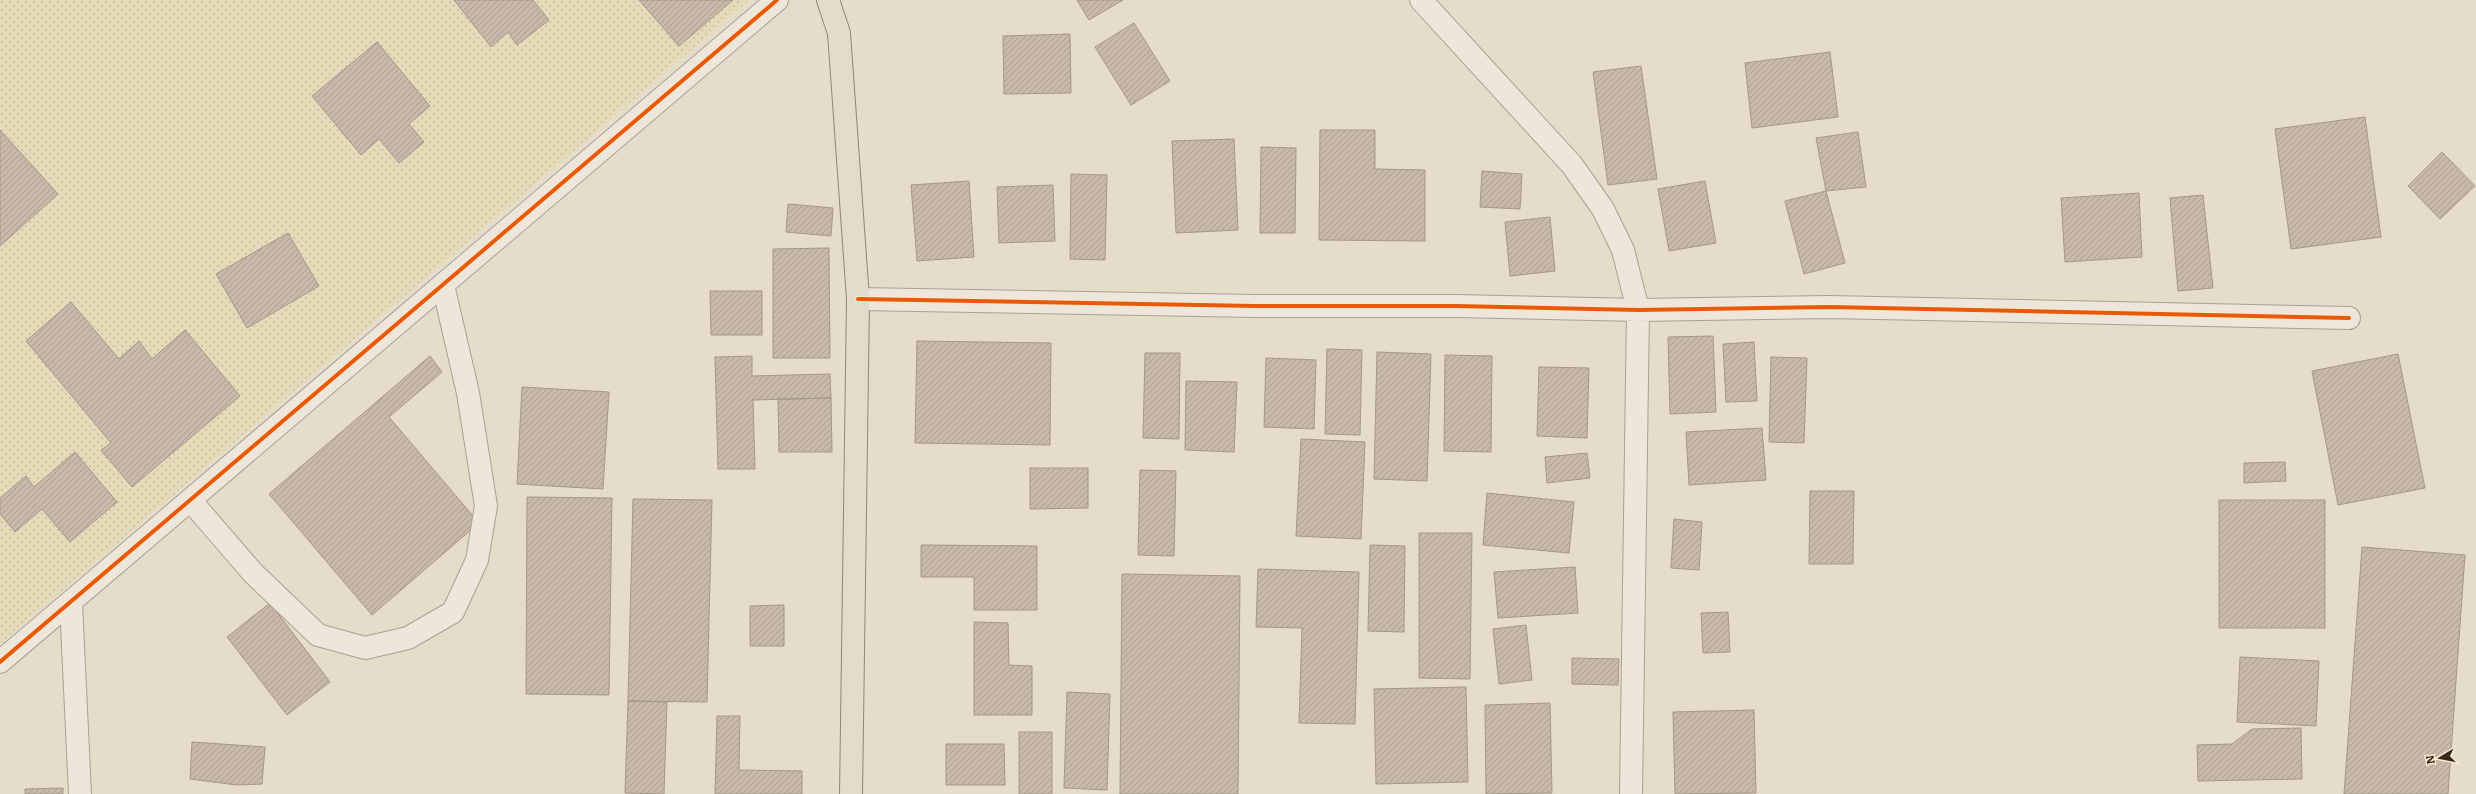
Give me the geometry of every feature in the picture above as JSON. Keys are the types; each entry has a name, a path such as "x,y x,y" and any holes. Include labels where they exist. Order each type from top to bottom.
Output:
{"main road":[{"path":"828,0 839,33 858,299 851,794"}],"street":[{"path":"0,662 777,0"},
{"path":"1421,0 1572,165 1603,209 1623,250 1638,310 1631,794"},
{"path":"190,501 253,573 318,635 365,648 408,638 452,612 477,560 486,506 468,393 443,285"},
{"path":"858,299 1255,306 1456,306 1638,310 1829,307 2210,313 2349,318"},
{"path":"71,603 80,794"}],"shaded area":[{"path":"0,0 749,0 0,644"}],"building":[{"path":"454,0 533,0 549,20 517,45 508,32 491,47"},
{"path":"639,0 733,0 679,46"},
{"path":"1077,0 1123,0 1089,20"},
{"path":"1134,23 1170,81 1131,105 1095,47"},
{"path":"1070,34 1071,93 1004,94 1003,36"},
{"path":"377,42 430,106 409,124 424,142 399,163 379,139 361,155 312,96"},
{"path":"1830,52 1838,117 1752,128 1745,63"},
{"path":"1641,66 1657,179 1608,185 1593,72"},
{"path":"2365,117 2381,237 2291,249 2275,129"},
{"path":"0,130 58,194 0,246"},
{"path":"1320,130 1375,130 1375,169 1425,170 1425,241 1319,240"},
{"path":"1858,132 1866,187 1826,191 1816,138"},
{"path":"1234,139 1238,230 1176,233 1172,141"},
{"path":"1261,147 1296,148 1295,233 1260,233"},
{"path":"2442,152 2475,186 2440,219 2408,186"},
{"path":"1482,171 1522,174 1520,209 1480,207"},
{"path":"1071,174 1107,175 1105,260 1070,259"},
{"path":"969,181 974,257 917,261 911,185"},
{"path":"1705,181 1716,243 1669,251 1658,189"},
{"path":"1053,185 1055,241 999,243 997,187"},
{"path":"1826,191 1845,263 1804,274 1785,201"},
{"path":"2139,193 2142,257 2065,262 2061,198"},
{"path":"2203,195 2213,288 2178,291 2170,198"},
{"path":"788,204 833,208 831,236 786,232"},
{"path":"1550,217 1555,271 1510,276 1505,222"},
{"path":"288,233 319,286 247,328 216,274"},
{"path":"829,248 830,358 773,358 773,249"},
{"path":"710,291 762,291 762,335 711,335"},
{"path":"71,302 119,359 139,341 152,359 185,330 240,396 132,487 101,450 111,443 26,341"},
{"path":"1713,336 1716,412 1670,414 1668,337"},
{"path":"917,341 1051,343 1050,445 915,443"},
{"path":"1754,342 1757,401 1726,402 1723,344"},
{"path":"1327,349 1362,350 1360,435 1325,434"},
{"path":"1377,352 1431,354 1427,481 1374,479"},
{"path":"1145,353 1180,353 1179,439 1143,438"},
{"path":"2398,354 2425,488 2338,505 2312,371"},
{"path":"1445,355 1492,356 1491,452 1444,451"},
{"path":"430,356 442,372 389,417 479,523 372,615 269,494"},
{"path":"752,356 752,376 830,374 831,398 753,400 755,469 718,469 715,357"},
{"path":"1771,357 1807,358 1804,443 1769,442"},
{"path":"1266,358 1316,360 1314,429 1264,427"},
{"path":"1539,367 1589,368 1587,438 1537,436"},
{"path":"1186,381 1237,382 1234,452 1185,450"},
{"path":"522,387 609,392 603,489 517,484"},
{"path":"831,398 832,452 779,452 778,399"},
{"path":"1762,428 1766,480 1689,485 1686,432"},
{"path":"1301,439 1365,442 1361,539 1296,536"},
{"path":"75,452 117,502 70,542 42,509 15,532 0,514 0,498 26,476 34,487"},
{"path":"1587,453 1590,478 1547,483 1545,457"},
{"path":"2285,462 2286,481 2244,483 2244,463"},
{"path":"1030,468 1088,468 1088,508 1030,509"},
{"path":"1140,470 1176,471 1174,556 1138,555"},
{"path":"1810,491 1854,491 1853,564 1809,564"},
{"path":"1487,493 1574,502 1569,553 1483,545"},
{"path":"527,497 612,498 609,695 526,694"},
{"path":"633,499 712,500 707,702 628,701"},
{"path":"2219,500 2325,500 2325,628 2219,628"},
{"path":"1674,519 1702,522 1699,570 1671,568"},
{"path":"1419,533 1472,533 1470,679 1419,678"},
{"path":"921,545 1037,546 1037,610 974,610 974,577 921,577"},
{"path":"1370,545 1405,546 1404,632 1368,631"},
{"path":"2362,547 2465,555 2448,794 2344,794"},
{"path":"1575,567 1578,613 1498,618 1494,572"},
{"path":"1258,569 1359,572 1355,724 1299,723 1302,628 1256,627"},
{"path":"1122,574 1240,576 1238,794 1120,794"},
{"path":"270,603 330,682 287,715 227,637"},
{"path":"784,605 784,646 750,646 750,606"},
{"path":"1728,612 1730,652 1703,653 1701,613"},
{"path":"974,622 1008,623 1009,665 1032,666 1032,715 974,715"},
{"path":"1526,625 1532,680 1499,684 1493,629"},
{"path":"2240,657 2319,661 2316,726 2237,722"},
{"path":"1572,658 1619,659 1618,685 1572,684"},
{"path":"1466,687 1468,782 1376,784 1374,689"},
{"path":"1067,692 1110,694 1107,790 1064,788"},
{"path":"628,701 667,702 664,794 625,793"},
{"path":"1550,703 1552,793 1486,794 1485,705"},
{"path":"1754,710 1756,793 1675,794 1673,712"},
{"path":"717,716 740,716 739,770 802,771 802,794 715,794"},
{"path":"2301,728 2302,779 2198,781 2197,745 2232,744 2252,729"},
{"path":"1019,732 1052,732 1052,794 1019,794"},
{"path":"192,742 265,747 262,784 237,785 190,779"},
{"path":"946,744 1004,744 1005,785 946,785"},
{"path":"63,788 63,794 25,794 25,789"}],"cycle path":[{"path":"0,662 777,0"},
{"path":"858,299 1255,306 1456,306 1638,310 1829,307 2349,318"}]}
